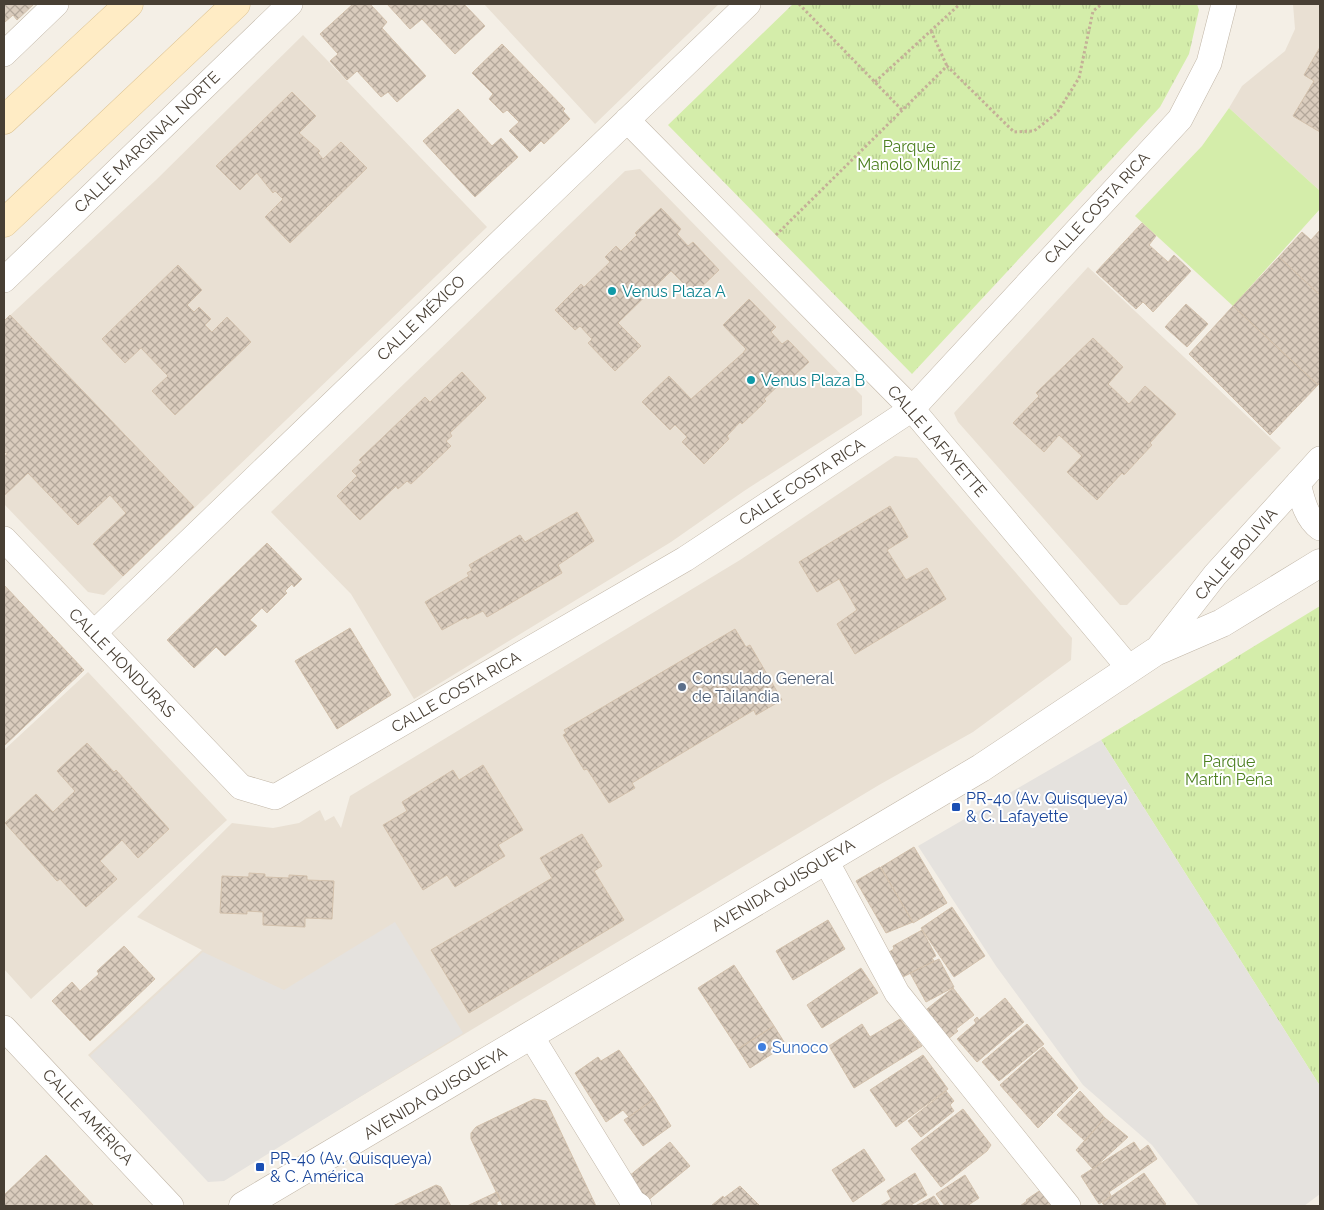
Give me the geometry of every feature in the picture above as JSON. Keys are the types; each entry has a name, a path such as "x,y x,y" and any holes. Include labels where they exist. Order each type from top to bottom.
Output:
{"main road":[{"path":"4,120 128,4"},
{"path":"4,223 236,4"}],"street":[{"path":"4,54 56,4"},
{"name":"CALLE MARGINAL NORTE","path":"4,280 290,4"},
{"name":"CALLE MÉXICO","path":"94,633 748,4"},
{"name":"CALLE COSTA RICA","path":"241,787 276,797 685,559 912,409 1180,119 1209,63 1224,4"},
{"name":"CALLE LAFAYETTE","path":"627,120 912,409 1129,668"},
{"name":"CALLE BOLIVIA","path":"1155,652 1215,575 1320,458"},
{"path":"1298,482 1304,505 1314,524 1320,528"},
{"name":"CALLE HONDURAS","path":"4,539 241,787"},
{"name":"AVENIDA QUISQUEYA","path":"244,1206 981,768 1155,652 1222,623 1320,563"},
{"path":"825,859 896,993 1068,1206"},
{"name":"CALLE AMÉRICA","path":"4,1028 171,1206"},
{"path":"531,1036 634,1205"}],"path":[{"path":"799,4 902,111"},
{"path":"875,82 960,4"},
{"path":"931,31 948,66 1014,132 1034,131 1057,113 1079,78 1093,10 1102,4"},
{"path":"758,253 948,66"}],"shaded area":[{"path":"484,4 719,4 595,124"},
{"path":"1293,4 1320,4 1320,191 1229,108 1242,86 1285,51 1295,29"},
{"path":"303,35 487,227 104,595 88,592 4,504 4,321 156,180"},
{"path":"640,169 862,396 862,415 744,491 671,542 414,699 351,594 271,512 625,171"},
{"path":"1088,267 1281,448 1127,605 1120,605 958,422 954,413"},
{"path":"895,456 917,458 1072,638 1071,660 973,732 879,785 223,1179 207,1179 88,1055 202,950 137,917 232,823 273,828 299,823 320,810 325,821 334,816 341,828 350,796 740,560"},
{"path":"88,672 227,820 31,999 4,969 4,750"},
{"path":"1101,740 1320,1086 1320,1194 1304,1206 1199,1206 1152,1145 1083,1085 996,966 918,846"},
{"path":"395,922 463,1033 224,1181 208,1182 90,1056 203,952 284,990"}],"green space":[{"name":"Parque Manolo Muñiz","path":"793,4 1197,4 1199,10 1189,54 1160,107 912,374 668,125"},
{"path":"1229,108 1320,191 1320,209 1233,306 1135,216 1202,146"},
{"name":"Parque Martín Peña","path":"1320,606 1320,1086 1101,740"}],"building":[{"path":"4,4 34,4 17,20 13,15 5,22"},
{"path":"353,4 370,4 387,22 382,28 426,76 397,102 388,92 381,97 357,71 347,80 330,61 338,54 320,34"},
{"path":"387,4 464,4 485,26 455,54 422,19 410,29"},
{"path":"502,44 565,109 563,111 570,119 544,144 541,141 530,152 509,131 519,122 507,110 503,113 489,99 493,94 472,73"},
{"path":"1320,47 1320,132 1293,116 1314,81 1304,75"},
{"path":"292,92 316,116 299,133 320,151 318,153 323,159 341,142 367,168 290,243 265,217 283,199 275,191 273,193 257,173 240,190 216,166"},
{"path":"458,109 492,146 501,138 518,157 475,197 423,141"},
{"name":"Venus Plaza A","path":"661,208 681,229 677,234 688,246 693,242 719,270 694,294 671,271 618,323 641,346 615,371 588,343 592,339 580,326 575,330 555,310 581,284 584,287 610,262 605,257 616,246 621,251 637,235 635,233"},
{"path":"1142,223 1156,236 1149,245 1168,262 1174,255 1191,271 1153,312 1143,302 1136,309 1096,272"},
{"path":"1320,230 1320,295 1279,257 1302,232 1311,240"},
{"path":"1279,257 1320,295 1320,382 1318,385 1233,306"},
{"path":"178,265 202,290 187,305 194,312 199,307 211,319 205,325 212,332 227,317 251,342 175,415 152,391 168,376 141,348 125,363 102,339"},
{"name":"Venus Plaza B","path":"749,299 776,327 771,332 782,344 788,340 809,362 782,387 780,384 764,399 766,401 742,424 740,422 727,436 729,439 704,464 682,442 687,437 675,425 670,430 642,402 669,376 691,399 743,353 746,349 723,325"},
{"path":"1186,304 1208,324 1187,347 1165,327"},
{"path":"1233,306 1318,385 1270,435 1189,354"},
{"path":"10,315 194,507 123,576 93,544 126,513 110,495 78,525 28,473 4,496 4,456 7,454 4,451 4,321"},
{"path":"1093,338 1123,367 1108,384 1129,404 1145,386 1176,414 1150,443 1152,445 1097,500 1067,472 1082,456 1059,435 1044,452 1013,423 1039,396 1036,393"},
{"path":"462,372 486,398 450,433 452,436 446,441 451,446 411,484 407,481 398,489 396,486 360,520 337,496 357,476 352,471 362,462 359,460 425,397 430,402"},
{"path":"890,506 908,537 887,550 906,580 927,568 946,599 855,654 837,624 857,610 839,579 817,592 799,562"},
{"path":"577,512 594,541 558,565 562,573 487,617 483,611 467,619 466,617 442,630 425,602 469,576 467,573 472,570 469,565 520,535 525,542"},
{"path":"267,543 302,579 294,587 292,584 285,591 287,593 267,613 262,608 250,620 257,626 225,656 216,647 194,668 167,640"},
{"path":"4,585 84,670 4,746"},
{"path":"350,628 391,695 337,729 295,661"},
{"path":"735,629 746,647 750,645 782,700 756,715 754,710 632,783 635,788 609,803 587,769 584,770 563,735 566,733 564,730"},
{"path":"87,743 114,772 116,770 169,829 138,858 122,840 100,861 117,879 86,907 60,879 57,881 5,823 36,794 53,812 75,791 57,771"},
{"path":"483,765 523,830 498,845 505,856 455,887 447,875 423,890 383,825 407,811 402,802 453,770 459,780"},
{"path":"582,834 602,866 594,871 624,920 469,1013 431,950 552,878 540,858"},
{"path":"914,847 947,903 913,923 881,867"},
{"path":"880,867 913,922 886,933 856,881"},
{"path":"249,873 265,874 265,877 289,878 289,875 307,876 307,880 334,881 332,919 305,918 305,927 263,925 263,912 247,911 247,914 220,913 222,876 249,877"},
{"path":"952,907 985,956 954,977 921,928"},
{"path":"828,920 845,949 793,980 776,951"},
{"path":"922,930 936,956 932,958 934,961 903,977 889,952 894,949 893,946"},
{"path":"124,946 155,979 90,1041 52,1001 72,982 80,991 99,974 97,971"},
{"path":"939,959 954,987 926,1002 910,973"},
{"path":"734,965 774,1026 738,1049 698,988"},
{"path":"861,968 878,993 822,1028 807,1005"},
{"path":"953,988 974,1015 956,1029 958,1031 948,1039 927,1009"},
{"path":"1005,998 1024,1022 977,1062 957,1039 976,1023 974,1020 977,1017 979,1020"},
{"path":"900,1019 922,1046 854,1088 829,1046 862,1024 870,1037"},
{"path":"1027,1024 1044,1044 999,1081 982,1062"},
{"name":"Sunoco","path":"774,1026 786,1045 750,1068 738,1049"},
{"path":"1043,1047 1078,1088 1038,1128 1000,1085"},
{"path":"619,1050 654,1099 629,1117 623,1110 606,1122 575,1073 598,1057 601,1061"},
{"path":"923,1055 948,1089 896,1127 870,1090"},
{"path":"946,1091 954,1101 950,1105 954,1111 921,1137 908,1121"},
{"path":"1080,1091 1105,1118 1085,1141 1057,1115"},
{"path":"534,1099 546,1101 596,1206 503,1206 471,1139 471,1133 476,1127"},
{"path":"654,1099 671,1126 643,1146 624,1120"},
{"path":"963,1109 991,1145 987,1151 941,1187 911,1149"},
{"path":"1105,1118 1128,1137 1093,1169 1076,1150"},
{"path":"670,1142 690,1166 647,1201 628,1177"},
{"path":"1134,1142 1140,1151 1148,1145 1157,1159 1109,1192 1111,1196 1099,1204 1081,1176"},
{"path":"864,1149 885,1180 853,1202 832,1170"},
{"path":"46,1155 94,1206 4,1206 4,1195"},
{"path":"915,1173 927,1195 912,1206 880,1206 891,1199 887,1191"},
{"path":"1144,1173 1166,1204 1163,1206 1105,1206 1102,1203"},
{"path":"965,1175 979,1198 967,1206 945,1206 936,1194"},
{"path":"436,1185 441,1187 451,1206 393,1206"},
{"path":"740,1186 760,1206 711,1206 723,1196 724,1198"},
{"path":"1045,1187 1058,1206 1020,1206 1026,1200"},
{"path":"497,1192 501,1200 497,1202 497,1206 467,1206"},
{"path":"934,1196 940,1206 915,1206 927,1200"}],"place":[{"name":"Venus Plaza A","path":"612,291"},
{"name":"Venus Plaza B","path":"751,380"},
{"name":"Consulado General de Tailandia","path":"682,687"},
{"name":"PR-40 (Av. Quisqueya) & C. Lafayette","path":"956,807"},
{"name":"Sunoco","path":"762,1047"},
{"name":"PR-40 (Av. Quisqueya) & C. América","path":"260,1167"}]}
